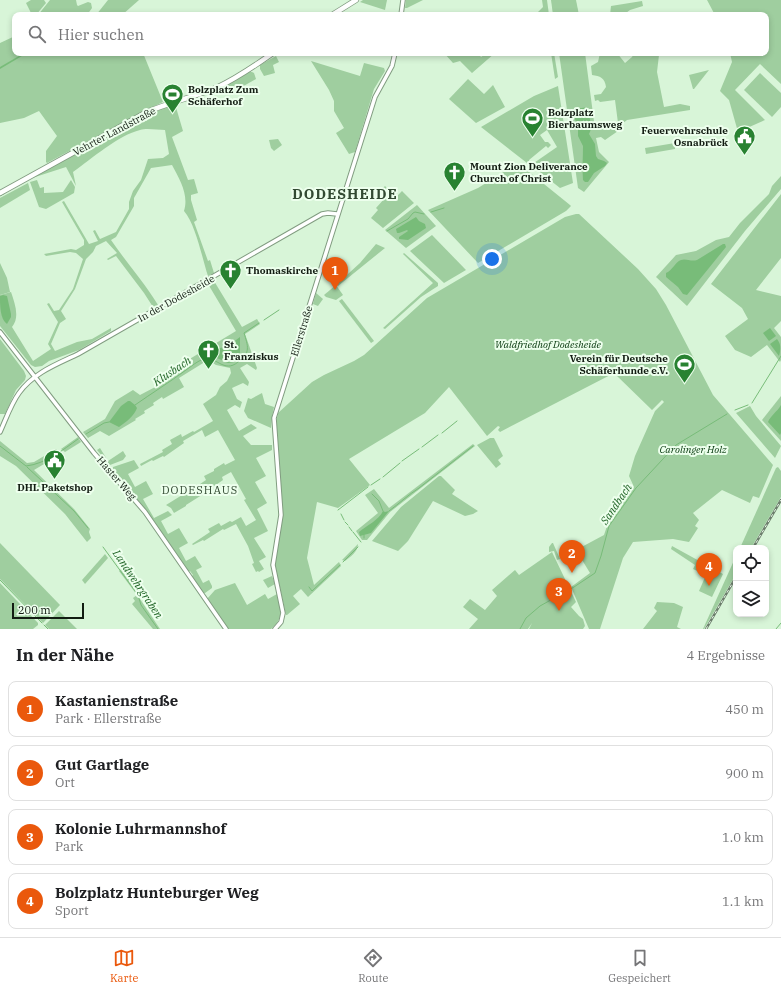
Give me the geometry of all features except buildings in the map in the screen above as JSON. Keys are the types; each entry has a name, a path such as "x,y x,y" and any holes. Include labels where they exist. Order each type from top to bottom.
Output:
{"main road":[{"path":"337,12 356,0"},
{"name":"Vehrter Landstraße","path":"0,193 148,112 224,84 268,56"}],"street":[{"path":"401,12 403,0"},
{"name":"Ellerstraße","path":"275,629 283,618 273,565 281,515 274,418 375,97 392,66 394,56"},
{"name":"In der Dodesheide","path":"0,432 19,392 35,377 322,214 337,214"},
{"name":"Haster Weg","path":"0,332 94,452 145,512 226,629"}],"green space":[{"path":"31,0 44,0 46,3 38,12 30,12 26,3"},
{"path":"50,0 76,0 78,6 88,2 91,3 92,8 89,12 40,12"},
{"path":"108,0 139,0 125,12 98,12"},
{"path":"363,0 387,0 385,10 360,2"},
{"path":"406,0 423,0 405,8"},
{"path":"542,0 547,0 549,12 538,12 543,7"},
{"path":"551,0 576,0 578,12 553,12"},
{"path":"707,0 781,0 781,84 760,64 735,90 765,120 738,132 729,100 720,91 732,62 731,56 769,56 769,12 713,12"},
{"path":"642,1 643,6 627,12 610,12 611,6"},
{"path":"12,37 12,56 144,56 163,102 47,163 46,151 57,136 39,111 24,118 0,123 0,43"},
{"path":"276,56 279,62 273,65 275,73 264,76 260,69 260,65"},
{"path":"447,56 492,56 472,73 460,61 453,63"},
{"path":"551,56 554,56 558,77 555,79"},
{"path":"559,56 585,56 595,129 618,123 615,100 600,102 598,100 595,101 594,95 601,94 606,87 605,81 602,78 592,75 591,66 598,62 599,56 619,56 625,63 632,56 659,56 657,72 664,107 680,104 690,106 690,110 627,120 622,124 618,131 605,140 601,137 596,138 599,152 609,162 584,192 578,188"},
{"path":"311,61 360,76 364,63 384,68 385,71 374,89 355,152 349,154 336,133 344,128 334,111 334,101 329,90"},
{"path":"709,70 694,89 693,89 689,75"},
{"path":"249,72 254,73 256,79 240,88 222,88"},
{"path":"760,73 781,93 781,107 772,117 744,90"},
{"path":"468,79 484,94 493,85 505,107 476,123 449,99"},
{"path":"558,86 573,183 560,188 531,165 557,147 547,130 540,135 545,142 548,142 551,145 548,148 546,146 527,163 481,127 534,96"},
{"path":"175,104 183,131 172,137 188,180 194,179 198,193 191,195 197,220 194,222 208,261 210,260 214,273 208,276 195,233 184,211 185,193 172,165 151,168 134,198 134,206 116,237 111,240 158,305 153,307 116,256 108,260 107,259 117,253 106,241 96,246 93,252 86,259 75,289 61,311 66,319 60,323 51,344 55,351 77,342 92,339 111,328 111,331 79,350 49,361 42,366 35,367 31,365 0,326 0,295 11,292 16,315 16,319 12,327 33,361 51,349 48,344 58,322 47,304 49,303 54,311 59,310 73,289 83,259 76,253 70,252 46,256 44,254 71,249 76,250 84,245 84,240 62,202 64,201 89,244 98,241 93,231 95,230 100,239 116,232 129,209 129,202 133,191 141,180 148,159 163,158 169,154 165,130 140,130 114,142 73,172 76,186 66,167 29,179 165,107"},
{"path":"278,139 282,145 274,151 271,148 269,140"},
{"path":"675,143 675,149 646,154 645,148"},
{"path":"518,163 571,206 566,211 478,263 428,210 478,188"},
{"path":"781,176 781,189 745,231 687,306 656,277 676,255 696,251 716,240 729,237 740,223 769,194 772,186"},
{"path":"37,180 40,188 44,187 44,193 63,192 71,180 75,187 74,193 46,209 39,207 30,182"},
{"path":"28,183 30,190 0,208 0,198"},
{"path":"385,186 396,197 402,191 414,203 383,228 371,218 378,210 376,208 385,198 379,192"},
{"path":"781,194 781,258 756,290 781,296 781,321 774,328 781,337 780,362 767,345 751,357 735,350 725,336 748,319 742,308 711,284"},
{"path":"417,205 436,226 406,248 385,230"},
{"name":"Carolinger Holz","path":"579,214 638,269 656,289 666,305 713,395 773,465 759,498 753,496 750,503 722,490 693,513 699,520 695,526 698,528 689,542 673,539 633,542 623,558 600,629 589,629 571,587 590,573 576,550 604,535 607,526 634,487 629,476 635,456 655,411 664,402 662,400 652,410 616,375 621,371 620,370 500,432 498,430 500,427 498,426 487,436 449,387 425,413 349,459 370,485 338,508 317,502 307,558 314,585 339,562 341,566 308,597 301,589 293,596 300,604 286,615 275,565 282,513 276,423 278,413 312,382 364,355 427,298 565,217"},
{"path":"432,235 466,270 444,283 410,251"},
{"path":"376,244 385,248 338,286 337,284 360,263"},
{"path":"404,253 438,283 438,286 421,297 385,329 383,328 433,283 403,254"},
{"path":"0,263 7,278 10,292 0,295"},
{"path":"214,281 242,327 257,319 260,324 245,334 257,368 256,370 247,364 240,368 249,382 248,386 243,383 232,388 237,399 242,402 240,408 235,405 227,410 239,431 251,424 257,428 243,436 251,445 272,445 272,450 256,458 266,476 255,482 267,503 257,509 268,531 254,538 266,557 259,561 264,569 259,572 256,572 252,564 254,563 248,546 236,524 224,530 223,529 204,541 203,540 193,545 192,544 210,532 208,529 219,523 221,526 241,517 246,526 256,520 244,500 246,499 231,472 222,477 223,480 213,487 211,485 203,489 205,493 174,513 171,508 166,505 187,492 189,493 197,488 197,486 206,480 204,476 214,471 214,469 224,463 225,465 235,460 218,430 205,437 202,430 183,441 184,443 164,457 163,456 153,461 152,460 141,466 140,464 163,452 162,450 172,444 170,440 181,434 182,437 193,431 194,432 213,421 203,404 216,395 220,387 227,381 231,373 230,368 216,365 208,360 179,378 184,387 163,399 162,397 153,403 154,405 144,411 145,413 135,419 136,420 109,436 100,431 88,438 83,432 105,419 115,401 133,390 140,395 159,385 186,368 183,363 236,331 208,284"},
{"path":"336,285 343,295 336,300 324,295"},
{"path":"316,293 323,299 318,306 313,304"},
{"path":"342,299 374,341 371,343 339,301"},
{"path":"0,339 24,371 26,376 25,380 16,390 5,414 0,414"},
{"path":"262,393 265,404 274,407 271,428 248,418 244,411 248,398 251,399"},
{"path":"781,396 781,441 762,420"},
{"path":"750,406 756,416 781,446 775,458 736,413"},
{"path":"78,437 81,442 65,452 61,449"},
{"path":"490,438 494,438 503,456 498,460 501,464 496,468 477,445"},
{"path":"0,441 27,463 34,462 56,449 61,454 34,470 74,509 90,529 89,532 91,538 87,542 65,514 16,466 0,456"},
{"path":"473,444 475,446 390,512 367,540 362,540 356,531 378,513 365,495 374,489 389,508"},
{"path":"100,448 108,461 123,451 126,456 123,460 110,465 97,450"},
{"path":"134,460 139,468 128,474 135,487 146,481 153,494 143,499 154,518 168,511 172,515 161,521 168,534 179,528 188,543 179,548 186,561 195,556 202,567 196,570 203,583 209,580 212,586 212,588 205,593 203,593 191,577 193,575 190,571 188,572 141,504 113,471 113,467"},
{"path":"778,467 781,471 781,497 753,545 741,545 776,468"},
{"path":"439,476 441,476 455,490 452,494 478,511 465,516 433,501 408,541 398,551 372,541 401,507"},
{"path":"0,543 60,605 43,623 0,579"},
{"path":"552,543 560,559 557,560 554,551 549,552 549,547"},
{"path":"358,544 357,549 353,554 345,561 342,560"},
{"path":"672,546 723,574 712,597 699,591 706,575 693,569 695,565 671,549"},
{"path":"552,552 576,602 571,607 583,619 585,626 583,629 529,629 532,623 528,629 469,629 478,619 463,607 470,599 485,610 497,596 492,590 515,570 519,575"},
{"path":"105,554 108,558 85,584 82,580"},
{"path":"733,563 733,579 703,629"},
{"path":"124,567 141,591 140,599 160,629 153,629 132,604 135,601 133,598 137,595 119,571"},
{"path":"272,576 275,584 268,588 263,580"},
{"path":"0,583 38,623 38,625 33,629 0,629"},
{"path":"235,583 247,605 265,594 268,599 277,594 280,617 271,629 228,629 207,599 215,590"},
{"path":"657,602 674,603 683,607 677,627 681,629 643,629 657,611 654,608"},
{"path":"59,611 77,629 49,629 45,625"}],"shaded area":[{"path":"19,56 22,56 0,69 0,67"},
{"path":"588,107 591,125 589,134 595,144 596,156 598,159 607,163 594,173 588,182 585,182 583,180 583,146 578,136 578,126 574,117 574,112 576,109"},
{"path":"416,217 419,221 425,224 426,228 408,240 399,239 399,237 408,231 397,233 396,229"},
{"path":"725,244 726,247 687,295 683,294 678,287 666,277 666,273 677,262 683,260 697,260"},
{"path":"0,296 7,296 11,314 7,324 3,319 1,312"},
{"path":"770,328 776,336 769,341 763,333"},
{"path":"240,337 240,354 234,362 228,363 208,354 212,350 228,346"},
{"path":"777,339 780,347 779,356 770,344"},
{"path":"130,401 137,408 132,416 119,427 109,422 121,406"},
{"path":"781,405 781,433 780,435 768,422"},
{"path":"383,511 389,511 371,533 360,536 359,532 375,520"}],"waterway":[{"path":"0,196 5,193"},
{"name":"Klusbach","path":"431,212 444,208"},
{"name":"Klusbach","path":"387,231 408,219 415,212 424,214"},
{"name":"Klusbach","path":"264,320 279,310"},
{"name":"Klusbach","path":"135,405 201,360 208,358 228,366 238,362 247,352 247,342 244,333 259,323"},
{"name":"Sandbach","path":"752,403 781,356"},
{"name":"Sandbach","path":"735,410 748,405"},
{"name":"Sandbach","path":"520,629 526,618 540,606 574,587 595,573 609,526 636,488 676,445 727,414"},
{"path":"442,433 457,421"},
{"name":"Klusbach","path":"86,434 104,423 109,422"},
{"path":"422,447 438,435"},
{"name":"Klusbach","path":"0,446 26,466 33,465 47,459 78,439"},
{"path":"389,511 473,446"},
{"path":"402,461 419,449"},
{"path":"383,477 400,463"},
{"name":"Landwehrgraben","path":"27,467 74,511 88,528"},
{"path":"371,485 380,479"},
{"path":"338,510 368,487"},
{"path":"372,494 379,501 383,511"},
{"path":"341,514 344,520"},
{"path":"345,522 348,525"},
{"path":"349,527 352,531"},
{"path":"353,532 361,542"},
{"name":"Landwehrgraben","path":"103,547 138,595 141,605 158,629"},
{"path":"343,562 358,547"},
{"path":"309,587 312,591 340,565"},
{"path":"0,580 42,623"},
{"path":"776,629 781,623"},
{"path":"44,625 48,629"}],"railway":[{"path":"755,545 781,500"},
{"path":"706,629 734,581"}],"place":[{"name":"Bolzplatz Zum Schäferhof","path":"172,114"},
{"name":"Bolzplatz Bierbaumsweg","path":"532,138"},
{"name":"Feuerwehrschule Osnabrück","path":"744,156"},
{"name":"Mount Zion Deliverance Church of Christ","path":"454,192"},
{"name":"Thomaskirche","path":"231,290"},
{"name":"Kastanienstraße","path":"335,290"},
{"name":"St. Franziskus","path":"208,370"},
{"name":"Verein für Deutsche Schäferhunde e.V.","path":"684,384"},
{"name":"DHL Paketshop","path":"55,480"},
{"name":"Gut Gartlage","path":"572,573"},
{"name":"Bolzplatz Hunteburger Weg","path":"709,586"},
{"name":"Kolonie Luhrmannshof","path":"559,611"}],"district":[{"name":"DODESHEIDE","path":"345,194"},
{"name":"DODESHAUS","path":"200,490"}],"park label":[{"name":"Waldfriedhof Dodesheide","path":"548,344"}]}
